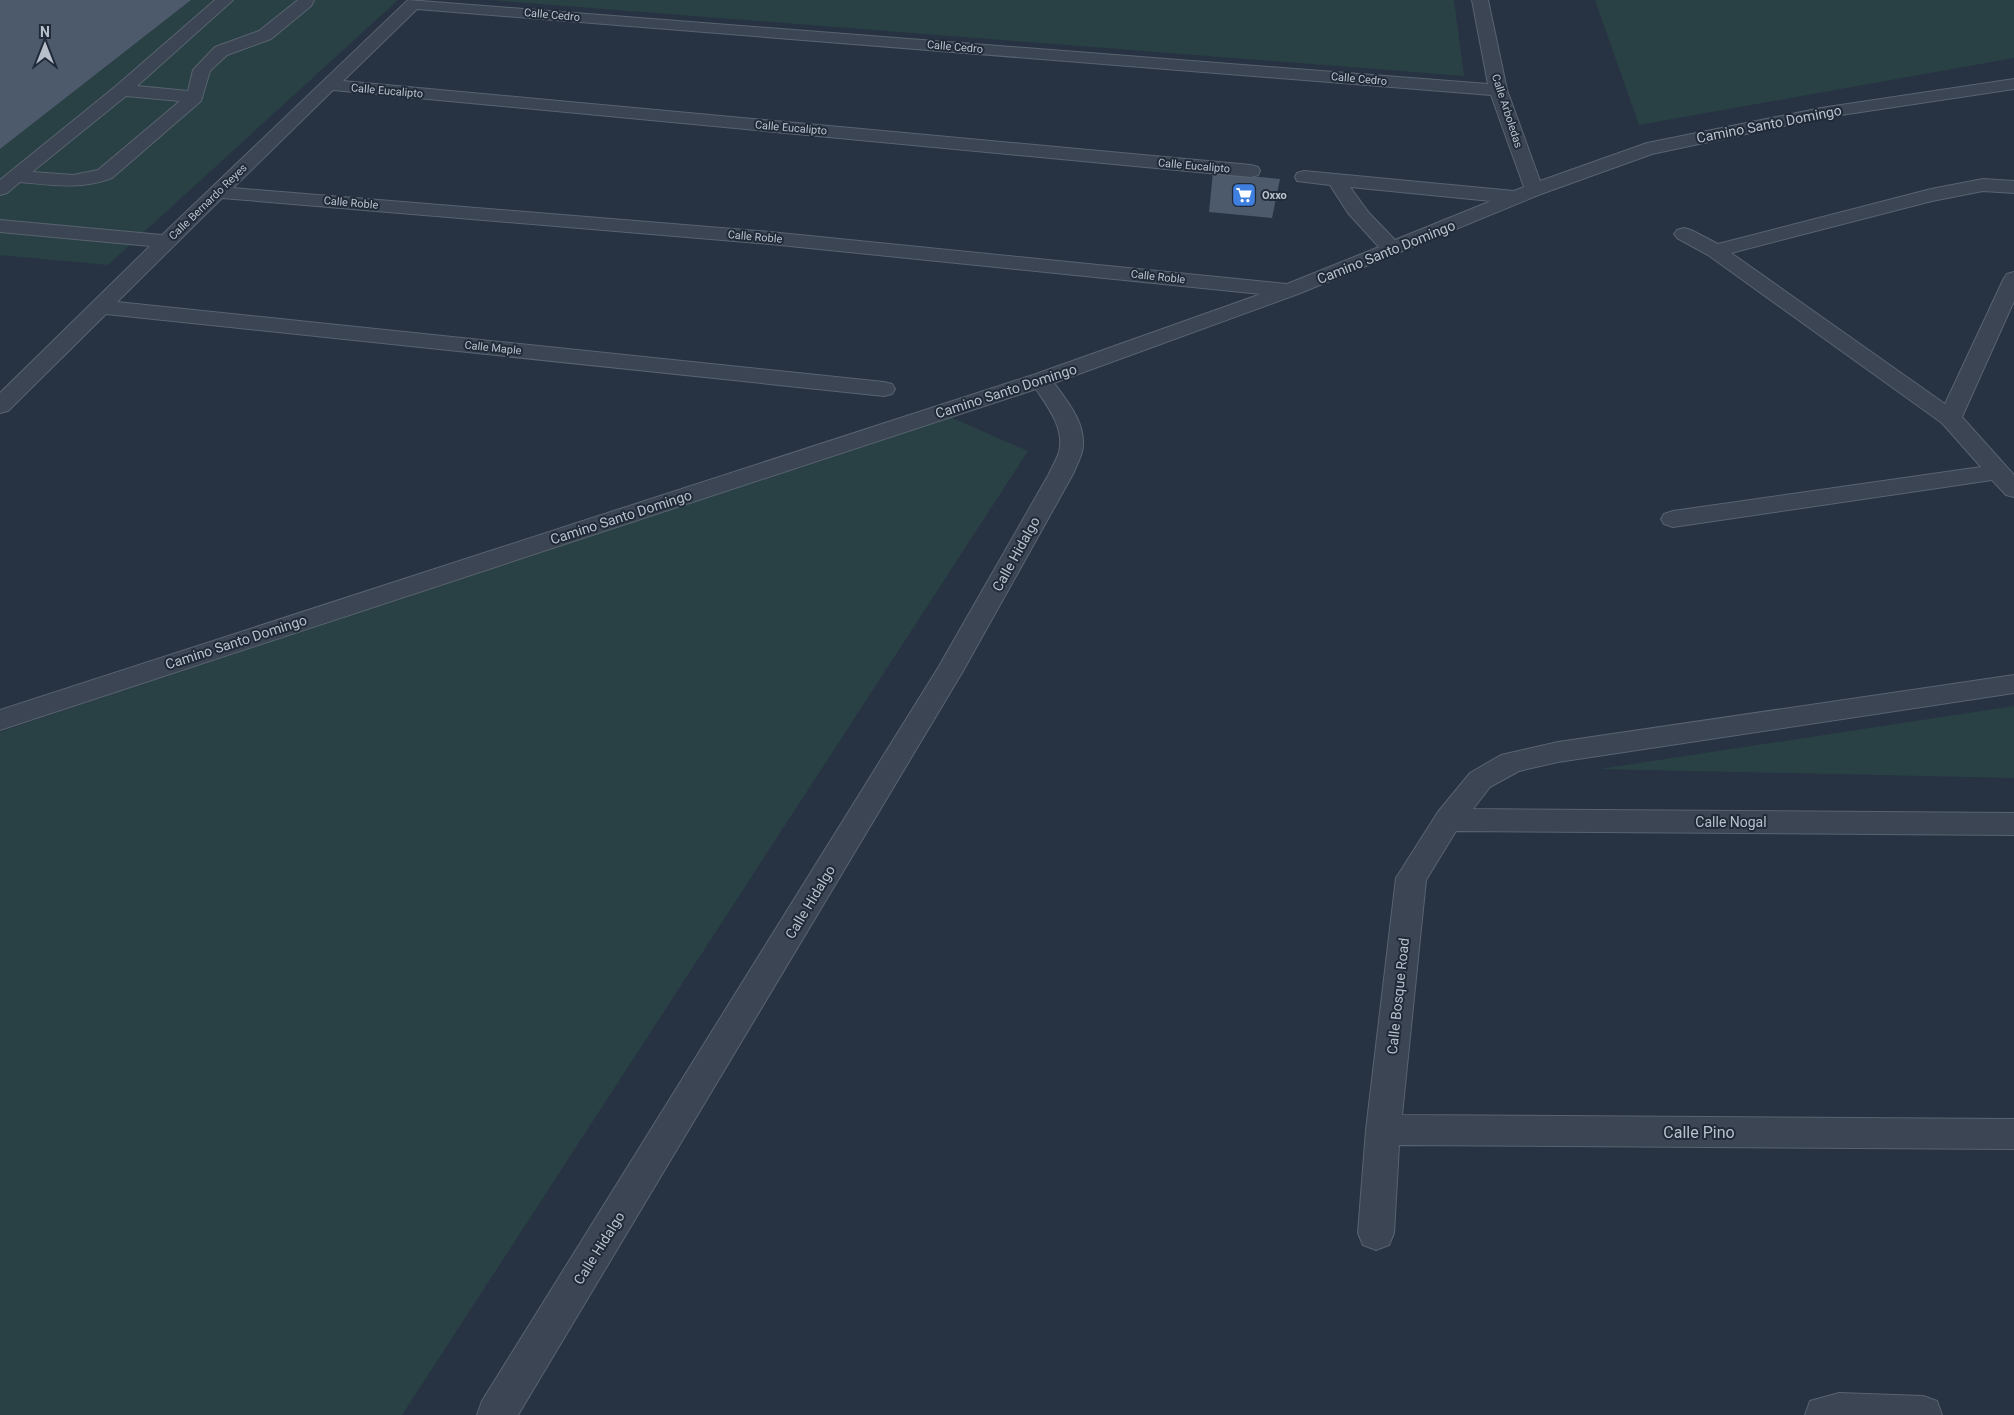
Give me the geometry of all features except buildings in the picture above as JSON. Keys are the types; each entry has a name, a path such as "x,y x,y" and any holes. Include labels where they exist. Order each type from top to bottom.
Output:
{"street":[{"path":"0,189 122,90 225,0"},
{"path":"16,176 83,180 105,174 195,96 202,70 221,51 265,35 305,3 306,0"},
{"name":"Calle Arboledas","path":"1480,0 1498,90 1525,194"},
{"name":"Calle Cedro","path":"415,2 1498,90"},
{"name":"Calle Bernardo Reyes","path":"0,406 415,2"},
{"name":"Camino Santo Domingo","path":"0,720 109,682 1041,380 1291,290 1525,194 1638,152 1696,138 1821,113 2014,84"},
{"name":"Calle Eucalipto","path":"330,85 1251,172"},
{"path":"122,90 195,96"},
{"path":"1304,177 1525,194"},
{"path":"1337,180 1345,197 1361,219 1393,249"},
{"path":"1715,252 1931,195 1983,185 2014,188"},
{"name":"Calle Roble","path":"218,192 780,239 1291,290"},
{"path":"0,226 168,242"},
{"path":"1684,234 1715,252 1950,418 2006,481"},
{"path":"1950,418 2013,281"},
{"name":"Calle Maple","path":"103,307 884,389"},
{"name":"Calle Hidalgo","path":"496,1415 950,670 1061,474 1071,449 1071,430 1064,415 1041,380"},
{"path":"1673,519 2006,481"},
{"name":"Calle Bosque Road","path":"1376,1233 1383,1130 1411,878 1448,820 1480,780 1511,762 1558,752 2014,684"},
{"name":"Calle Nogal","path":"1448,820 2014,824"},
{"name":"Calle Pino","path":"1383,1130 2014,1134"},
{"path":"1824,1415 1839,1412 1923,1415"}],"green space":[{"path":"0,0 398,0 108,265 0,255"},
{"path":"490,0 1454,0 1464,76"},
{"path":"1595,0 2014,0 2014,58 1639,125"},
{"path":"941,413 1028,451 402,1415 0,1415 0,732"},
{"path":"2014,706 2014,778 1600,769"}],"place":[{"name":"Oxxo","path":"1244,195"}]}
